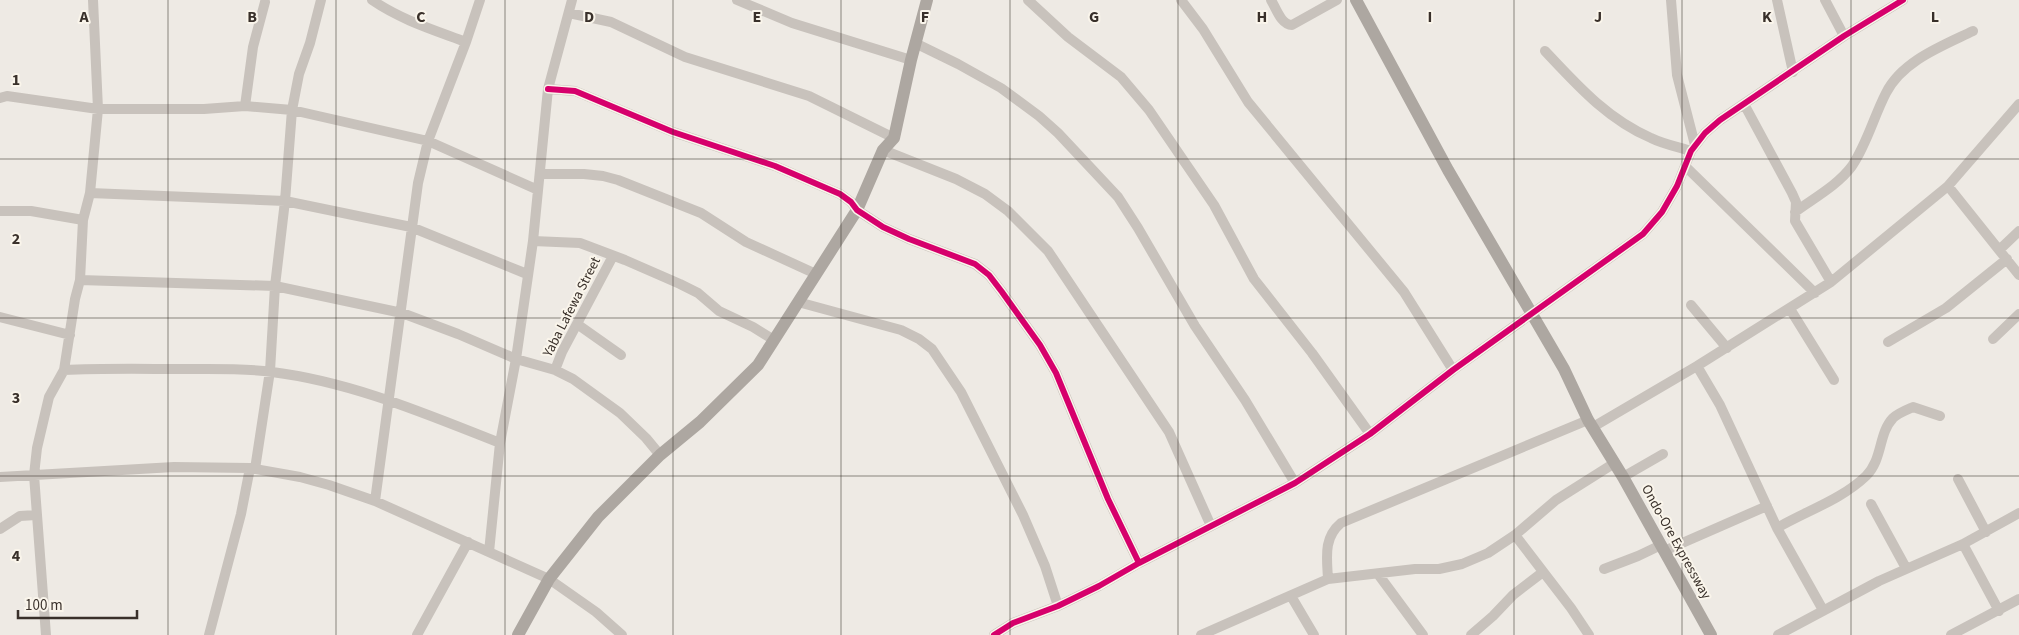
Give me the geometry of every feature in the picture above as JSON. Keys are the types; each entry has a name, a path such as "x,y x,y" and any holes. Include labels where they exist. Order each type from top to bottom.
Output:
{"main road":[{"path":"518,635 549,579 598,517 660,455 700,422 758,365 856,210 884,150 894,138 915,43 927,0"},
{"name":"Ondo-Ore Expressway","path":"1356,0 1448,170 1564,369 1591,424 1623,477 1711,635"}],"street":[{"path":"46,635 34,476 37,448 49,398 64,370 75,298 80,280 83,220 90,194 98,109 93,0"},
{"path":"209,635 252,469 270,371 275,286 285,201 292,110 298,74 310,43 321,0"},
{"path":"372,0 386,10 418,25 466,42"},
{"path":"375,501 388,399 402,313 411,227 418,183 428,141 480,0"},
{"path":"489,552 500,443 516,359 533,241 548,89 572,0"},
{"path":"737,0 792,23 911,60"},
{"path":"1028,0 1068,37 1116,73 1149,110 1214,205 1254,279 1312,353 1370,434"},
{"path":"1181,0 1203,29 1248,102 1404,292 1452,370"},
{"path":"1271,0 1283,21 1288,25 1292,25 1337,0"},
{"path":"1671,0 1678,75 1693,148"},
{"path":"1777,0 1792,72"},
{"path":"1825,0 1844,36"},
{"path":"994,635 1014,623 1058,606 1295,483 1370,434 1452,370 1643,234 1662,212 1677,186 1693,148 1713,126 1844,36 1903,0"},
{"path":"245,106 253,47 265,2"},
{"path":"569,13 612,22 685,57 809,96 894,138"},
{"path":"1795,212 1838,180 1852,166 1862,148 1886,91 1895,80 1928,53 1973,31"},
{"path":"915,43 1001,88 1039,116 1058,133 1118,197 1195,326 1245,400 1295,483"},
{"path":"1546,51 1579,88 1604,111 1651,138 1693,148"},
{"path":"548,89 575,91 672,132 775,166 840,194 851,202 856,210 883,227 975,264 988,275 1002,292 1040,345 1056,373 1108,499 1139,563"},
{"path":"0,98 7,96 98,109 204,109 245,106 292,110 428,141 538,190"},
{"path":"1744,104 1792,193 1796,202 1796,221 1831,282"},
{"path":"1328,579 1327,545 1333,530 1341,523 1591,424 1697,366 1831,282 1948,186 2019,104"},
{"path":"884,150 956,179 984,194 1030,231 1048,251 1170,432 1211,526"},
{"path":"1685,166 1814,293"},
{"path":"541,174 584,174 618,180 700,213 746,242 816,274"},
{"path":"1948,186 2019,275"},
{"path":"90,194 285,201 411,227 527,274"},
{"path":"0,211 31,210 83,220"},
{"path":"1999,250 2019,231"},
{"path":"533,241 580,243 625,260 680,284 698,294 719,311 753,327 774,340"},
{"name":"Yaba Lafewa Street","path":"555,370 562,352 613,256"},
{"path":"1888,342 1946,308 2007,259"},
{"path":"80,280 275,286 402,313 516,359 555,370 573,379 620,413 646,438 660,455"},
{"path":"798,302 901,330 919,338 932,348 962,392 992,452 1046,566 1058,606"},
{"path":"1691,305 1727,348"},
{"path":"1790,309 1834,380"},
{"path":"1992,339 2019,314"},
{"path":"0,317 70,335"},
{"path":"577,324 621,355"},
{"path":"1697,366 1720,405 1777,528 1823,610"},
{"path":"64,370 113,368 270,371 322,381 388,399 500,443"},
{"path":"1777,528 1835,499 1867,475 1877,462 1887,426 1894,417 1913,407 1940,416"},
{"path":"1623,477 1663,454"},
{"path":"1201,635 1328,579 1415,569 1439,569 1462,564 1488,553 1515,535 1556,500 1614,464"},
{"path":"0,477 174,467 252,469 329,484 375,501 549,579 596,612 622,635"},
{"path":"1958,479 1986,532"},
{"path":"1871,504 1906,568"},
{"path":"1604,569 1766,506"},
{"path":"1778,635 1906,568 1963,544 2019,513"},
{"path":"0,529 20,516 36,515"},
{"path":"1515,535 1589,635"},
{"path":"417,635 468,542"},
{"path":"1963,544 1999,611"},
{"path":"1471,635 1514,595 1543,572"},
{"path":"1378,574 1423,635"},
{"path":"1291,596 1314,635"},
{"path":"1951,635 2019,599"},
{"path":"1004,635 1014,623"}],"cycle path":[{"path":"994,635 1013,623 1058,606 1099,586 1139,563 1295,483 1370,434 1453,370 1643,234 1662,212 1677,186 1691,151 1705,133 1720,120 1844,36 1903,0"},
{"path":"548,89 575,91 673,132 775,166 840,194 851,202 857,210 883,227 975,264 989,275 1040,345 1056,373 1108,499 1139,563"}]}
